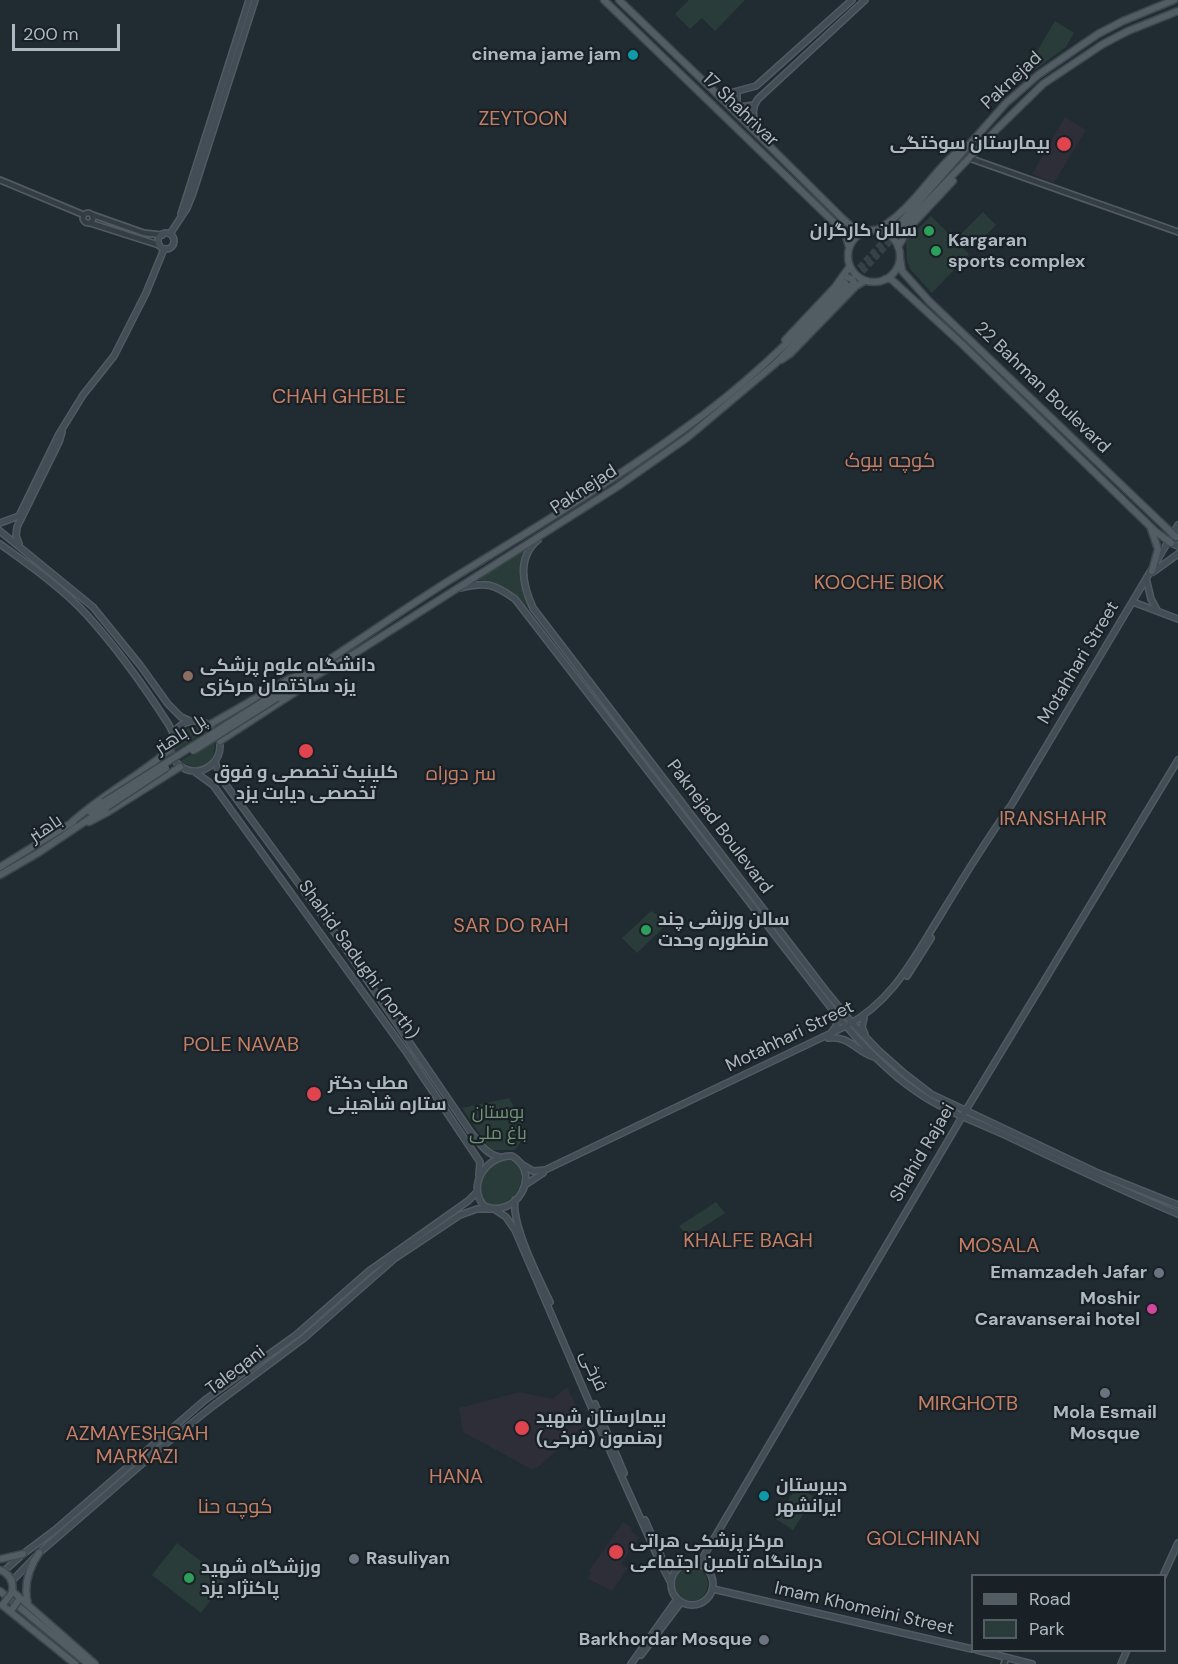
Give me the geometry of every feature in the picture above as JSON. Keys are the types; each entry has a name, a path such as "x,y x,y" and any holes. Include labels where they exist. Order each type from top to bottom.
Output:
{"main road":[{"path":"180,218 249,0"},
{"path":"170,234 193,193 255,0"},
{"name":"17 Shahrivar","path":"604,0 845,233"},
{"name":"17 Shahrivar","path":"619,0 851,226 864,231"},
{"path":"719,96 756,86 852,0"},
{"path":"760,138 753,112 754,105 769,87 865,0"},
{"name":"Paknejad","path":"969,158 902,224 1013,96 1059,58 1123,21 1174,0"},
{"path":"898,247 904,233 963,170 969,158 1043,84 1103,44 1128,31 1178,11"},
{"path":"737,92 737,103 740,107 754,105"},
{"path":"877,230 893,220 951,157 972,142"},
{"path":"893,220 893,228 897,232 904,233"},
{"path":"849,247 853,240 864,231 877,230 890,235 898,247 900,258 892,274 885,279 872,282 865,280 854,272 848,260 849,247 845,233 850,233 851,226"},
{"path":"0,523 19,516 54,443 83,395 114,356 146,293 162,247 159,239 162,235 170,234"},
{"path":"162,247 169,249 174,243 174,238 170,234"},
{"name":"22 Bahman Boulevard","path":"900,258 902,271 909,279 1095,460 1176,535"},
{"path":"773,360 790,354 849,283 850,266"},
{"name":"22 Bahman Boulevard","path":"885,279 891,279 901,288 1150,526 1172,543"},
{"path":"901,288 902,280 909,279"},
{"path":"849,283 865,280"},
{"name":"Paknejad","path":"307,677 357,652 617,487 688,437 773,360 849,283"},
{"name":"Paknejad","path":"307,677 387,619 632,465 703,415 773,360"},
{"path":"1008,388 1014,382"},
{"path":"20,546 16,536 17,527 62,432"},
{"path":"1089,467 1095,460"},
{"name":"Motahhari Street","path":"525,1185 561,1164 850,1026 863,1018 889,994 900,980 1133,602 1172,543 1178,525"},
{"path":"1150,526 1158,549 1153,572"},
{"name":"Paknejad Boulevard","path":"553,527 532,544 524,563 522,577 525,592 545,626 876,1057 918,1093 951,1111 977,1119"},
{"path":"0,531 93,607 168,704 181,717 190,721"},
{"path":"0,544 85,613 128,665 173,733"},
{"path":"1153,572 1178,554"},
{"name":"Motahhari Street","path":"1133,602 1153,572"},
{"path":"1147,582 1151,599 1158,611"},
{"name":"Paknejad Boulevard","path":"454,589 479,584 493,585 515,599 835,1013 922,1088 966,1110 977,1119"},
{"path":"1133,602 1178,619"},
{"path":"540,630 545,626"},
{"path":"209,725 289,679 307,677"},
{"path":"220,741 297,691 307,677"},
{"name":"پل باهنر","path":"105,805 307,677"},
{"path":"159,710 168,704"},
{"path":"228,716 236,730"},
{"path":"73,826 83,812 169,750 173,733 180,725 190,721 200,721 209,725 216,732 220,741 220,751 215,762 206,769 195,772 180,767 169,750"},
{"path":"159,759 167,773"},
{"name":"Shahid Rajaei","path":"699,1564 966,1110 1178,760"},
{"name":"Shahid Sadughi (north)","path":"215,762 221,778 351,956 470,1131 488,1152 500,1157"},
{"path":"73,826 108,812 167,773 180,767"},
{"name":"Shahid Sadughi (north)","path":"195,772 213,785 392,1032 480,1162"},
{"path":"213,785 217,778 221,778"},
{"name":"باهنر","path":"0,867 73,826 105,805"},
{"name":"باهنر","path":"0,875 38,853 73,826"},
{"path":"790,956 796,951"},
{"path":"835,1013 837,1024 829,1036 848,1040 867,1055 876,1057"},
{"path":"846,1016 863,1018 862,1027 866,1039"},
{"name":"Motahhari Street","path":"521,1164 533,1171 545,1170 829,1036"},
{"path":"959,1107 971,1102 977,1119"},
{"path":"951,1111 956,1117 957,1126 977,1119 1178,1214"},
{"path":"479,1175 500,1157 512,1156 521,1164 526,1174 525,1185 515,1200 506,1208 493,1209 484,1206 477,1192 480,1162 488,1160 488,1152"},
{"path":"1099,1176 1178,1205"},
{"name":"Taleqani","path":"2,1570 55,1530 205,1400 296,1335 369,1271 468,1201 477,1192"},
{"name":"فرخی","path":"515,1200 515,1214 519,1228 664,1563 677,1569"},
{"path":"468,1201 476,1203 474,1210"},
{"name":"Taleqani","path":"12,1581 39,1553 158,1450 304,1338 394,1259 460,1215 474,1210 493,1209"},
{"name":"فرخی","path":"493,1209 506,1217 515,1230 671,1583"},
{"path":"1162,1574 1178,1543"},
{"path":"12,1611 24,1602 30,1568 39,1553"},
{"path":"0,1559 23,1554"},
{"path":"16,1561 17,1568 23,1569"},
{"path":"687,1563 699,1564 704,1566 712,1577 713,1589 710,1596 700,1604 694,1605 679,1601 672,1592 671,1583 677,1569 687,1563"},
{"path":"2,1570 12,1581 12,1592 2,1606 12,1611 75,1664"},
{"name":"Imam Khomeini Street","path":"713,1589 971,1649"},
{"path":"0,1591 88,1664"},
{"path":"12,1592 95,1664"},
{"path":"0,1595 82,1664"},
{"path":"633,1664 679,1601"},
{"name":"Imam Khomeini Street","path":"980,1652 1005,1661 1032,1664"}],"street":[{"path":"969,158 1176,231"},
{"path":"0,180 84,215 89,213 151,234 162,235"},
{"path":"84,215 85,221 162,247"},
{"path":"90,223 93,215"},
{"path":"150,243 153,239 151,234"}],"shaded area":[{"name":"بیمارستان سوختگی","path":"1065,117 1086,130 1054,183 1032,174"},
{"name":"بیمارستان شهید رهنمون (فرخی)","path":"567,1387 586,1424 537,1468 531,1469 463,1432 459,1408 520,1392 553,1399"},
{"name":"مرکز پزشکی هراتی درمانگاه تامین اجتماعی","path":"623,1522 639,1537 621,1564 628,1568 612,1591 587,1578 591,1573 589,1571"}],"green space":[{"path":"689,0 745,0 715,31 702,18 690,29 675,14"},
{"path":"1055,21 1074,33 1066,47 1028,75 1024,73"},
{"path":"983,212 996,225 972,249 959,236"},
{"name":"Kargaran sports complex","path":"931,216 969,254 932,293 910,269 907,261 906,240"},
{"path":"527,546 521,578 530,610 505,587 472,579"},
{"path":"192,727 209,730 174,752 178,736"},
{"path":"214,741 213,756 206,764 194,766 180,761"},
{"name":"سالن ورزشی چند منظوره وحدت","path":"651,911 669,922 637,953 622,938"},
{"name":"بوستان باغ ملی","path":"509,1098 522,1124 520,1143 515,1150 491,1150 462,1108"},
{"path":"511,1158 520,1171 520,1185 517,1192 499,1207 485,1204 479,1191 483,1179 494,1165"},
{"path":"716,1202 725,1213 688,1237 679,1226"},
{"path":"797,1486 814,1497 793,1530 776,1519"},
{"name":"ورزشگاه شهید پاکنژاد یزد","path":"177,1543 226,1580 201,1613 152,1575"},
{"path":"691,1567 703,1572 708,1584 703,1596 691,1601 679,1596 674,1584 679,1572"}],"tunnel":[{"path":"847,281 901,222"},
{"path":"850,285 900,231"}],"place":[{"name":"cinema jame jam","path":"633,55"},
{"name":"بیمارستان سوختگی","path":"1064,144"},
{"name":"سالن کارگران","path":"929,231"},
{"name":"Kargaran sports complex","path":"936,251"},
{"name":"دانشگاه علوم پزشکی یزد ساختمان مرکزی","path":"188,676"},
{"name":"کلینیک تخصصی و فوق تخصصی دیابت یزد","path":"306,751"},
{"name":"سالن ورزشی چند منظوره وحدت","path":"646,930"},
{"name":"مطب دکتر ستاره شاهینی","path":"314,1094"},
{"name":"Emamzadeh Jafar","path":"1159,1273"},
{"name":"Moshir Caravanserai hotel","path":"1152,1309"},
{"name":"Mola Esmail Mosque","path":"1105,1393"},
{"name":"بیمارستان شهید رهنمون (فرخی)","path":"522,1428"},
{"name":"دبیرستان ایرانشهر","path":"764,1496"},
{"name":"مرکز پزشکی هراتی درمانگاه تامین اجتماعی","path":"616,1552"},
{"name":"Rasuliyan","path":"354,1559"},
{"name":"ورزشگاه شهید پاکنژاد یزد","path":"189,1578"},
{"name":"Barkhordar Mosque","path":"764,1640"}],"district":[{"name":"ZEYTOON","path":"523,120"},
{"name":"CHAH GHEBLE","path":"339,398"},
{"name":"کوچه بیوک","path":"890,462"},
{"name":"KOOCHE BIOK","path":"879,584"},
{"name":"سر دوراه","path":"461,775"},
{"name":"IRANSHAHR","path":"1053,820"},
{"name":"SAR DO RAH","path":"511,927"},
{"name":"POLE NAVAB","path":"241,1046"},
{"name":"KHALFE BAGH","path":"748,1242"},
{"name":"MOSALA","path":"999,1247"},
{"name":"MIRGHOTB","path":"968,1405"},
{"name":"AZMAYESHGAH MARKAZI","path":"137,1446"},
{"name":"HANA","path":"456,1478"},
{"name":"کوچه حنا","path":"235,1508"},
{"name":"GOLCHINAN","path":"923,1540"}]}
